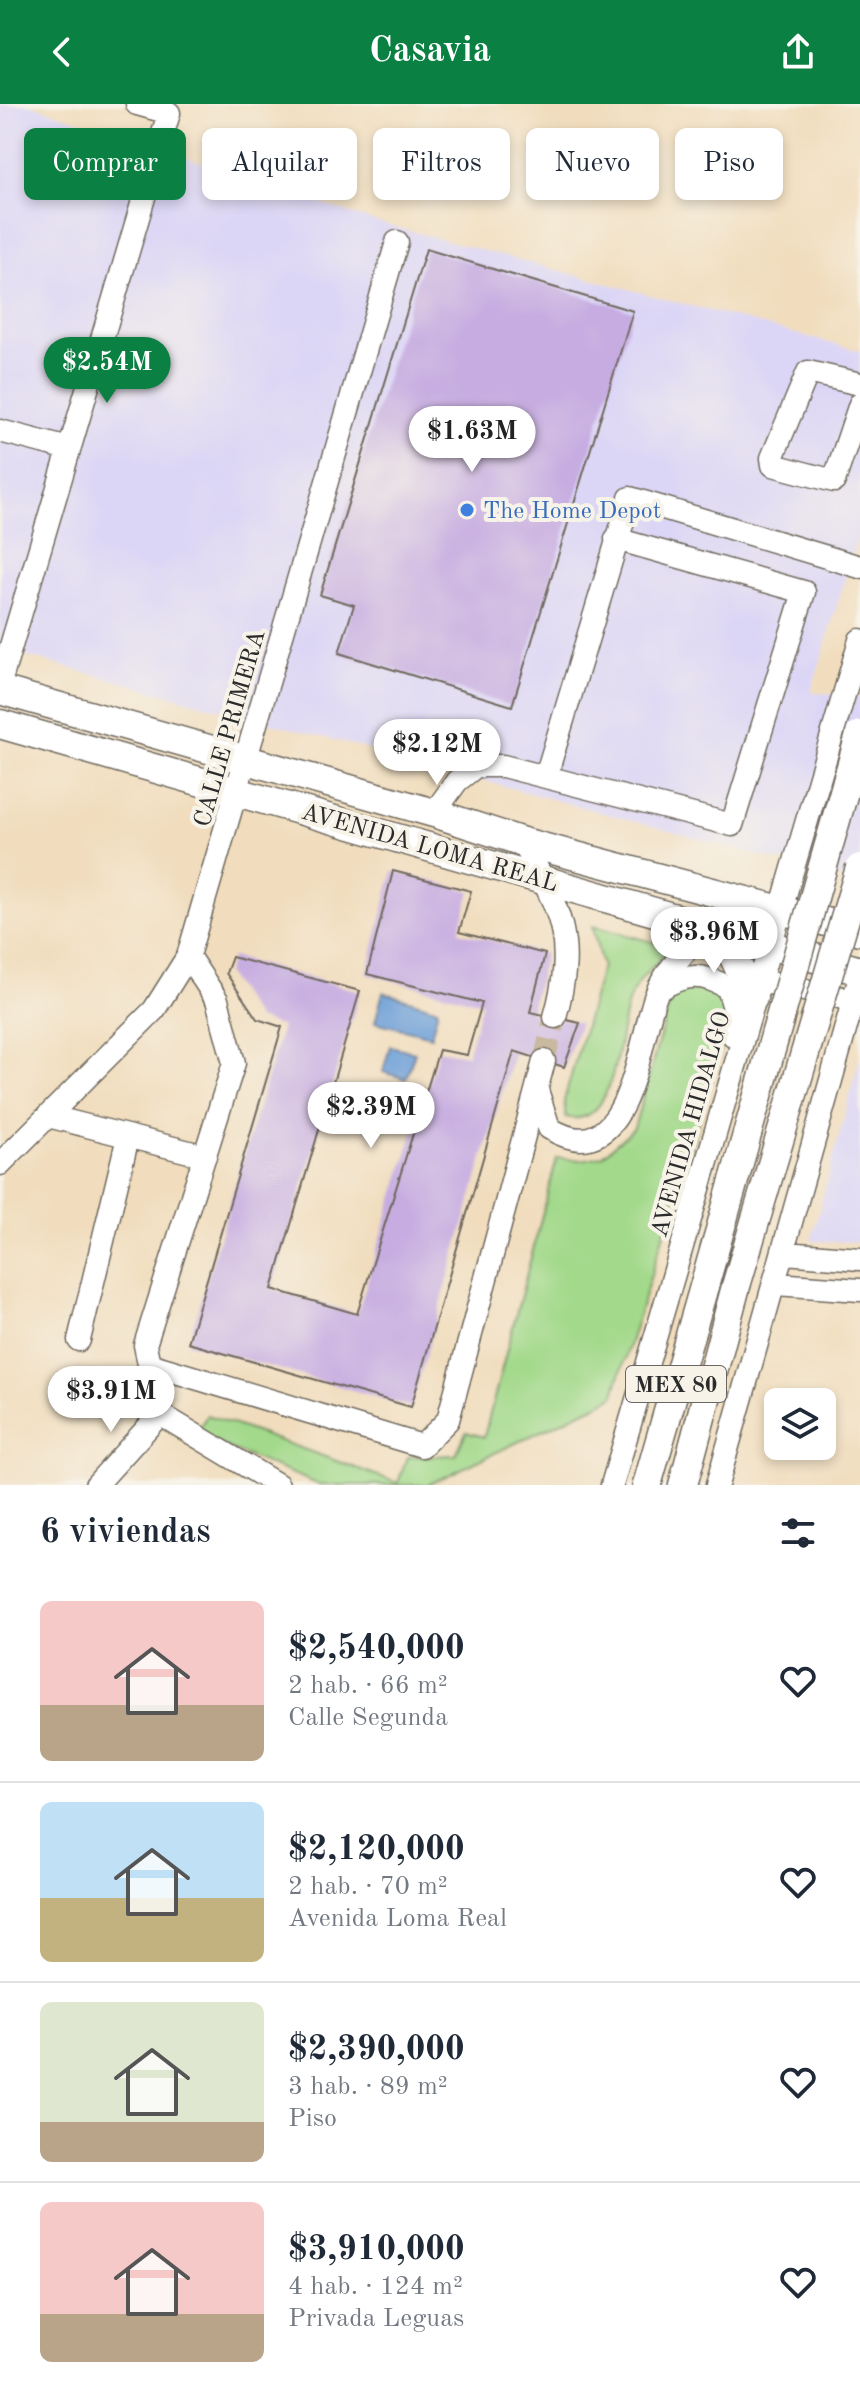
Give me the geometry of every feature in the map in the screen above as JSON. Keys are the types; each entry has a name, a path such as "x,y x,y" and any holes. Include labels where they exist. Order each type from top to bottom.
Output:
{"main road":[{"name":"AVENIDA LOMA REAL","path":"0,690 434,813 523,842 860,931"},
{"name":"AVENIDA LOMA REAL","path":"0,724 542,878 860,974"},
{"name":"MEX 80","path":"647,1485 860,735"},
{"name":"MEX 80","path":"683,1485 736,1286 860,868"},
{"path":"714,928 754,992"}],"street":[{"path":"0,683 169,113 137,104"},
{"name":"CALLE PRIMERA","path":"0,1164 154,1010 188,956 239,792 397,242"},
{"path":"860,384 808,372 772,458 773,465 834,481 860,404"},
{"path":"0,431 69,449"},
{"path":"546,776 630,498 860,567"},
{"path":"434,813 457,781 476,766 503,766 732,825 804,592 616,539"},
{"name":"AVENIDA HIDALGO","path":"612,1485 767,947 860,640"},
{"path":"523,842 565,928 563,988 555,1017"},
{"path":"787,879 795,889 827,902 860,909"},
{"path":"536,1089 549,1128 565,1138 599,1135 616,1121 626,1101 657,992 714,928"},
{"path":"188,956 217,1000 234,1063 145,1345 149,1364 422,1446 448,1420 544,1061"},
{"path":"717,1485 785,1253 860,974"},
{"path":"657,992 676,979 693,975 714,979 728,988 734,1008 731,1074"},
{"path":"754,992 769,983 805,988 841,998 852,1008"},
{"path":"48,1116 205,1156"},
{"path":"79,1340 128,1137"},
{"path":"785,1253 860,1259"},
{"path":"776,1284 860,1290"},
{"path":"96,1485 160,1414 278,1485"}],"shaded area":[{"path":"0,104 29,104 99,128 24,128 24,200 186,200 186,158 202,163 202,200 310,200 372,221 860,351 860,530 811,692 860,697 860,883 0,649"},
{"path":"860,1057 860,1242 811,1241"}],"green space":[{"path":"592,926 672,947 642,978 629,1000 605,1095 596,1109 583,1117 566,1117 564,1101 602,966"},
{"path":"688,988 715,997 730,1021 613,1397 427,1485 320,1485 196,1435 207,1415 398,1483 407,1457 456,1455 466,1432 484,1437 557,1158 582,1160 602,1156 634,1128 672,994"}],"water":[{"path":"383,992 438,1009 431,1036 375,1022"},
{"path":"390,1046 415,1052 406,1079 383,1072"}],"building":[{"path":"426,249 633,311 512,706 339,653 354,605 320,595"},
{"path":"393,871 471,891 459,932 545,954 530,1012 580,1023 564,1067 514,1051 411,1407 188,1343 282,1027 257,1019 226,973 232,957 360,991 272,1289 357,1314 439,1050 467,1055 482,1003 367,974"}],"tunnel":[{"path":"544,1061 555,1017"}],"place":[{"name":"The Home Depot","path":"467,510"}]}
